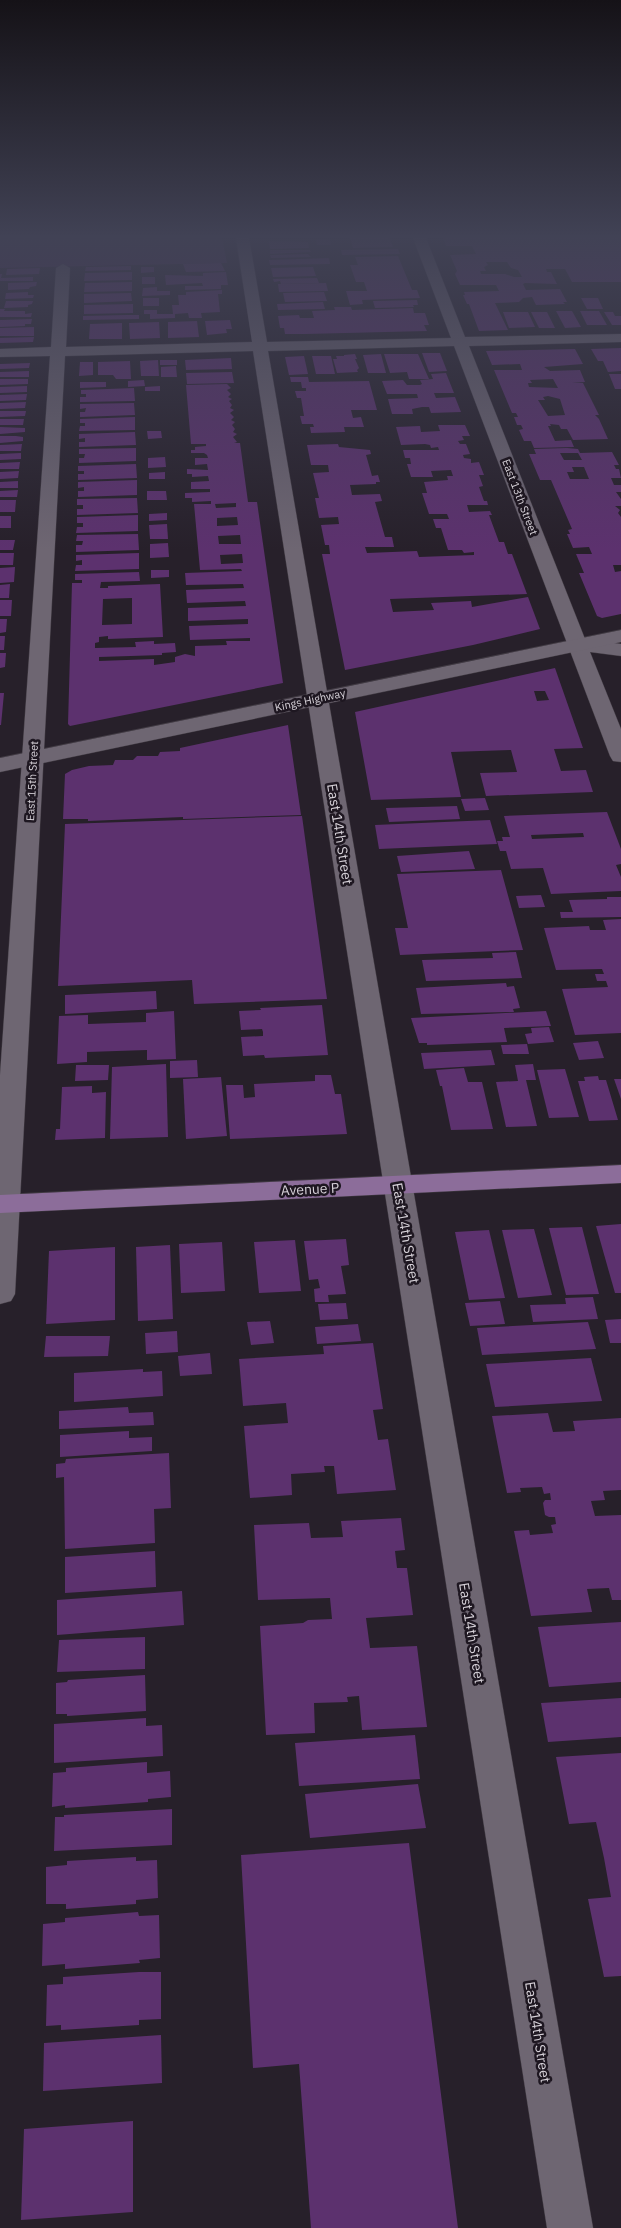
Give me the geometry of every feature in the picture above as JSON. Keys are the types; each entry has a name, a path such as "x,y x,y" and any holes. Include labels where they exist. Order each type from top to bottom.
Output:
{"main road":[{"name":"Avenue P","path":"3,1204 621,1174"}],"street":[{"name":"East 15th Street","path":"0,1294 3,1204 59,342"},
{"name":"East 14th Street","path":"259,342 570,2228"},
{"path":"0,353 459,342"},
{"name":"East 13th Street","path":"459,342 621,756"},
{"name":"Kings Highway","path":"0,765 621,636"},
{"path":"578,644 621,650"}],"building":[{"path":"0,342 33,342 33,342"},
{"path":"621,348 621,371 608,372 603,361 598,361 591,349"},
{"path":"575,349 583,364 544,367 550,371 580,370 585,382 572,383 583,383 599,415 595,415 599,419 608,439 573,440 567,429 561,429 559,425 550,424 551,426 548,426 555,441 571,440 574,447 534,448 531,441 524,441 519,430 523,429 521,425 517,425 514,417 518,417 516,413 512,413 494,370 522,370 520,364 492,365 486,351","holes":["553,379 558,388 529,387 528,383 532,383 530,380","548,396 560,399 565,415 548,416 538,400 545,400 543,397"]},
{"path":"422,353 440,353 447,371 429,372"},
{"path":"355,354 359,368 358,372 337,373 333,359 337,359 336,356"},
{"path":"381,354 386,373 368,373 363,355"},
{"path":"384,354 418,354 429,379 409,379 407,372 390,373"},
{"path":"304,356 308,374 289,375 285,357"},
{"path":"312,356 331,356 335,374 316,374"},
{"path":"231,358 232,369 186,370 185,360"},
{"path":"158,360 159,376 141,376 140,361"},
{"path":"160,360 177,360 177,365 160,365"},
{"path":"130,361 131,379 116,379 113,375 98,375 98,362"},
{"path":"80,362 93,362 93,375 79,376"},
{"path":"30,363 29,368 0,369 0,364"},
{"path":"176,366 177,377 161,377 161,367"},
{"path":"29,371 29,377 0,377 0,372"},
{"path":"232,372 234,383 187,384 186,373"},
{"path":"446,373 454,393 434,393 436,398 455,397 461,412 431,413 429,407 422,407 412,409 413,414 392,414 388,399 418,398 417,394 387,394 382,381 403,380 407,385 420,385 422,384 420,380 433,379 431,374"},
{"path":"609,374 621,374 621,389 615,389"},
{"path":"290,377 308,377 309,382 369,381 377,410 351,410 353,418 361,417 364,427 344,427 345,432 311,433 310,427 314,427 313,424 302,424 300,416 304,416 301,398 297,398 295,391 306,391 306,388 302,388 301,382 291,382"},
{"path":"0,379 28,379 28,384 0,385"},
{"path":"144,380 145,386 128,387 128,381"},
{"path":"80,382 106,382 106,387 80,388"},
{"path":"227,384 231,388 227,390 231,394 228,397 232,399 229,401 232,405 230,408 234,410 230,413 234,417 231,420 235,422 232,425 235,429 233,432 237,434 233,437 237,442 234,443 240,443 248,502 257,502 283,683 70,726 68,724 72,583 82,583 82,580 75,580 75,574 139,572 140,581 101,582 100,588 160,584 163,637 108,639 108,636 99,637 99,642 95,643 95,648 136,647 135,642 154,641 154,644 175,643 176,652 162,653 162,655 99,657 99,661 154,659 154,665 175,662 175,657 185,654 195,656 195,646 227,645 226,641 250,641 250,638 190,640 189,626 248,624 248,619 188,621 188,608 246,606 245,601 187,603 186,590 244,588 243,584 186,585 185,573 242,571 241,569 200,570 194,504 211,504 211,501 192,502 192,498 185,498 185,493 210,492 210,489 191,489 191,482 209,481 208,476 192,477 192,474 187,474 187,469 208,470 207,464 195,465 195,458 208,458 204,453 191,453 191,450 195,450 195,447 206,446 206,444 191,444 186,385","holes":["236,503 236,507 216,508 215,504","237,517 238,525 217,526 217,518","240,535 241,544 219,544 218,536","242,554 243,563 221,564 220,555","132,598 132,624 102,625 103,599"]},
{"path":"27,386 27,392 0,393 0,387"},
{"path":"160,386 160,391 145,391 145,387"},
{"path":"134,388 135,401 80,402 80,397 86,397 86,394 81,394 81,390"},
{"path":"27,394 26,400 0,401 0,395"},
{"path":"26,402 25,408 0,409 0,403"},
{"path":"134,403 135,415 80,417 80,412 85,412 86,408 80,409 80,404"},
{"path":"0,411 26,411 25,416 0,417"},
{"path":"135,417 135,430 79,431 80,426 85,426 85,423 80,423 80,419"},
{"path":"0,419 24,419 23,425 0,425"},
{"path":"438,425 465,425 470,436 462,436 464,440 458,441 460,444 466,444 470,454 463,455 464,458 471,459 471,463 479,462 484,475 479,475 483,486 479,487 484,501 487,501 488,505 467,505 469,512 490,511 492,515 489,515 499,542 504,542 508,554 512,554 527,594 390,599 393,612 434,610 431,603 471,601 472,607 528,597 540,629 473,645 345,670 322,554 330,554 329,545 325,545 321,525 339,524 338,517 319,518 315,498 319,498 313,473 329,472 328,465 311,465 307,445 338,444 339,447 370,450 371,454 366,455 372,476 378,475 380,482 376,482 376,484 350,485 352,495 380,494 382,501 375,502 385,537 392,537 394,547 365,547 367,553 417,551 419,557 474,555 474,552 464,553 462,550 448,550 441,528 436,528 433,519 449,519 447,514 429,514 422,493 427,493 424,482 448,480 447,476 453,476 451,470 431,471 433,477 411,477 407,464 411,464 410,458 405,458 403,450 439,450 438,447 431,448 430,445 425,444 401,445 396,427 420,426 421,432 440,431"},
{"path":"0,427 25,428 25,432 0,434"},
{"path":"147,431 161,431 162,438 148,439"},
{"path":"135,432 136,445 79,447 79,442 85,442 85,438 79,439 79,434"},
{"path":"0,436 23,437 23,441 0,443"},
{"path":"22,444 21,451 0,451 0,445"},
{"path":"136,448 136,461 79,463 79,458 84,458 85,454 79,454 79,449"},
{"path":"567,448 578,449 580,453 612,452 619,465 614,465 616,469 619,469 621,478 611,478 614,485 621,485 621,492 616,492 621,499 621,506 615,506 620,510 618,513 621,517 621,565 613,565 615,572 621,571 621,614 602,618 597,616 579,573 584,573 576,554 592,554 589,547 573,548 567,534 570,534 568,530 572,529 551,480 540,480 529,454 536,454 534,449","holes":["560,453 578,453 582,460 564,460","572,467 584,467 589,479 570,479 567,472 574,472"]},
{"path":"21,453 21,459 0,460 0,454"},
{"path":"165,457 166,467 148,468 148,458"},
{"path":"20,462 19,469 0,469 0,463"},
{"path":"136,464 137,478 78,480 78,474 84,474 84,471 78,471 78,466"},
{"path":"19,471 18,478 0,479 0,472"},
{"path":"165,472 165,479 149,479 149,473"},
{"path":"137,480 137,495 78,497 78,491 84,491 84,487 78,488 78,482"},
{"path":"18,481 18,488 0,488 0,482"},
{"path":"18,490 17,497 0,497 0,491"},
{"path":"147,491 166,491 167,500 147,500"},
{"path":"137,498 138,513 77,515 77,509 83,509 83,505 77,505 77,499"},
{"path":"0,500 16,500 15,512 0,512"},
{"path":"167,513 167,520 149,521 149,514"},
{"path":"138,515 138,531 76,533 77,527 83,527 83,523 77,523 77,517"},
{"path":"0,516 11,516 11,528 0,528"},
{"path":"167,524 168,539 150,539 149,525"},
{"path":"138,534 139,550 76,552 76,545 82,545 83,541 76,541 77,535"},
{"path":"0,540 15,540 13,550 0,550"},
{"path":"168,543 169,557 150,558 150,544"},
{"path":"0,553 14,553 13,565 0,565"},
{"path":"139,553 139,569 75,571 76,565 82,565 82,560 76,561 76,555"},
{"path":"15,567 14,582 0,583 0,568"},
{"path":"151,570 169,570 169,577 151,578"},
{"path":"10,584 9,598 0,598 0,585"},
{"path":"0,600 12,600 11,616 0,616"},
{"path":"0,619 7,619 6,632 0,633"},
{"path":"0,636 5,636 4,650 0,650"},
{"path":"0,653 6,653 5,667 0,668"},
{"path":"555,668 583,748 554,749 561,771 586,770 593,792 486,796 480,773 517,772 511,750 451,752 461,797 371,800 355,712","holes":["534,691 545,691 549,700 537,701"]},
{"path":"0,693 4,693 1,725 0,725"},
{"path":"288,725 301,815 88,821 88,819 63,819 65,774 72,770 89,766 113,765 115,760 133,760 137,756 158,756 160,752 180,751 180,748"},
{"path":"485,798 489,810 465,811 461,799"},
{"path":"457,806 460,819 389,822 386,808"},
{"path":"607,812 621,849 621,864 616,865 621,877 621,891 551,894 543,868 511,869 506,851 500,851 497,841 503,841 502,837 510,837 504,816","holes":["583,833 584,837 532,839 531,835"]},
{"path":"302,816 327,999 194,1004 192,980 58,986 65,824"},
{"path":"490,820 497,844 379,849 375,825"},
{"path":"469,851 475,869 401,872 397,856"},
{"path":"501,870 523,950 400,955 395,928 408,928 397,874"},
{"path":"541,895 545,907 519,908 516,896"},
{"path":"607,897 621,897 621,917 561,918 560,912 573,912 569,900 607,899"},
{"path":"621,919 621,1033 575,1035 562,989 608,987 606,981 597,981 595,974 604,974 602,969 556,970 544,928 589,926 590,930 606,930 603,920"},
{"path":"516,952 522,978 426,981 422,960 493,958 492,953"},
{"path":"506,983 507,987 514,986 520,1008 513,1009 514,1012 421,1014 416,988"},
{"path":"156,991 157,1009 65,1014 65,995"},
{"path":"322,1005 328,1055 265,1058 264,1055 243,1056 241,1037 263,1036 263,1032 262,1029 241,1030 239,1011"},
{"path":"174,1011 176,1059 147,1060 147,1050 87,1052 87,1062 57,1064 59,1016 88,1015 88,1024 146,1022 146,1013"},
{"path":"546,1011 551,1026 504,1028 507,1042 427,1045 427,1043 419,1043 411,1018"},
{"path":"549,1027 554,1042 528,1044 525,1034 532,1033 531,1028"},
{"path":"598,1041 604,1058 579,1060 573,1043"},
{"path":"527,1044 529,1054 503,1054 501,1045"},
{"path":"491,1050 495,1065 424,1069 421,1053"},
{"path":"197,1060 198,1077 170,1078 170,1061"},
{"path":"166,1064 168,1137 110,1139 112,1067"},
{"path":"533,1064 536,1080 526,1080 537,1126 506,1127 496,1082 518,1081 515,1065"},
{"path":"76,1065 109,1065 108,1080 75,1081"},
{"path":"464,1068 468,1082 482,1082 493,1129 451,1130 442,1086 440,1086 436,1070"},
{"path":"565,1069 579,1117 549,1118 537,1070"},
{"path":"315,1075 331,1075 335,1094 341,1094 347,1134 230,1139 226,1085 243,1085 244,1098 255,1097 254,1084 315,1081"},
{"path":"598,1076 599,1080 606,1080 618,1120 589,1121 578,1081 585,1081 584,1077"},
{"path":"221,1077 227,1136 186,1139 183,1079"},
{"path":"614,1079 621,1079 621,1099"},
{"path":"92,1086 92,1093 106,1092 105,1138 55,1140 56,1129 60,1129 62,1087"},
{"path":"621,1224 621,1293 615,1293 596,1226"},
{"path":"582,1227 599,1294 566,1295 549,1228"},
{"path":"534,1229 552,1295 518,1298 502,1230"},
{"path":"489,1230 505,1298 469,1300 455,1232"},
{"path":"346,1239 349,1265 341,1266 346,1294 328,1295 329,1302 315,1302 314,1289 320,1288 318,1279 309,1280 304,1241"},
{"path":"295,1240 301,1291 259,1293 254,1242"},
{"path":"222,1242 225,1291 181,1293 179,1244"},
{"path":"170,1245 173,1319 138,1321 136,1247"},
{"path":"115,1247 115,1320 46,1324 49,1251"},
{"path":"593,1297 598,1319 533,1322 530,1305 566,1304 565,1298"},
{"path":"500,1301 505,1324 470,1326 465,1303"},
{"path":"346,1303 348,1319 320,1320 318,1304"},
{"path":"621,1319 621,1343 610,1343 605,1320"},
{"path":"270,1321 274,1343 251,1345 247,1322"},
{"path":"588,1322 596,1349 482,1355 477,1328"},
{"path":"358,1324 361,1341 317,1344 315,1327"},
{"path":"177,1331 178,1352 146,1354 145,1333"},
{"path":"46,1336 110,1336 108,1356 44,1357"},
{"path":"373,1343 383,1409 373,1410 378,1440 388,1439 396,1490 337,1494 334,1466 324,1466 325,1472 291,1474 292,1495 250,1498 244,1426 288,1423 286,1403 243,1406 239,1359 324,1354 323,1346"},
{"path":"210,1353 212,1374 180,1376 178,1356"},
{"path":"591,1358 602,1401 495,1407 486,1364"},
{"path":"143,1369 143,1372 162,1371 163,1396 74,1402 74,1373"},
{"path":"128,1407 129,1413 153,1412 154,1425 59,1429 59,1411"},
{"path":"548,1413 553,1432 575,1431 573,1421 621,1418 621,1490 603,1491 605,1500 591,1501 595,1516 621,1515 621,1600 612,1600 609,1588 587,1589 592,1612 531,1616 514,1531 529,1530 530,1535 553,1533 551,1525 556,1524 555,1517 545,1515 543,1503 545,1500 551,1500 550,1493 544,1494 542,1487 520,1488 521,1492 507,1493 492,1416"},
{"path":"129,1431 129,1438 152,1437 152,1451 60,1457 60,1435"},
{"path":"169,1453 171,1508 154,1509 155,1543 65,1549 64,1477 56,1478 56,1464 65,1463 66,1459"},
{"path":"401,1518 405,1550 395,1551 397,1568 407,1568 413,1615 366,1618 370,1648 417,1646 427,1727 362,1730 359,1696 347,1697 348,1702 314,1703 315,1733 266,1735 260,1626 332,1619 330,1598 258,1600 254,1525 309,1523 311,1538 343,1537 341,1521"},
{"path":"155,1551 156,1587 65,1593 65,1557"},
{"path":"182,1591 184,1625 57,1635 57,1600"},
{"path":"621,1622 621,1682 549,1687 538,1627"},
{"path":"145,1637 145,1669 57,1672 59,1640"},
{"path":"145,1675 146,1711 67,1716 67,1714 56,1714 56,1683 67,1682 68,1680"},
{"path":"621,1698 621,1737 548,1742 541,1703"},
{"path":"146,1718 146,1726 162,1725 163,1756 54,1763 54,1724"},
{"path":"415,1735 420,1779 299,1786 295,1743"},
{"path":"621,1753 621,1976 604,1977 588,1899 611,1897 604,1858 596,1822 569,1824 556,1757"},
{"path":"147,1762 147,1773 170,1771 171,1797 148,1799 148,1802 65,1808 65,1805 52,1807 53,1773 66,1772 66,1768"},
{"path":"418,1784 426,1828 310,1838 305,1794"},
{"path":"172,1809 172,1845 54,1851 55,1817"},
{"path":"409,1843 458,2228 311,2228 299,2064 253,2068 241,1855"},
{"path":"136,1857 136,1861 157,1860 158,1898 136,1900 136,1904 66,1909 66,1904 46,1904 46,1867 67,1865 67,1861"},
{"path":"138,1912 139,1916 159,1915 160,1958 139,1960 140,1963 65,1969 65,1964 42,1966 43,1924 65,1922 65,1918"},
{"path":"161,1972 161,2019 139,2020 139,2025 61,2030 61,2025 46,2026 47,1985 63,1984 63,1977"},
{"path":"161,2035 162,2083 43,2091 44,2043"},
{"path":"133,2121 133,2212 21,2220 24,2129"}]}
